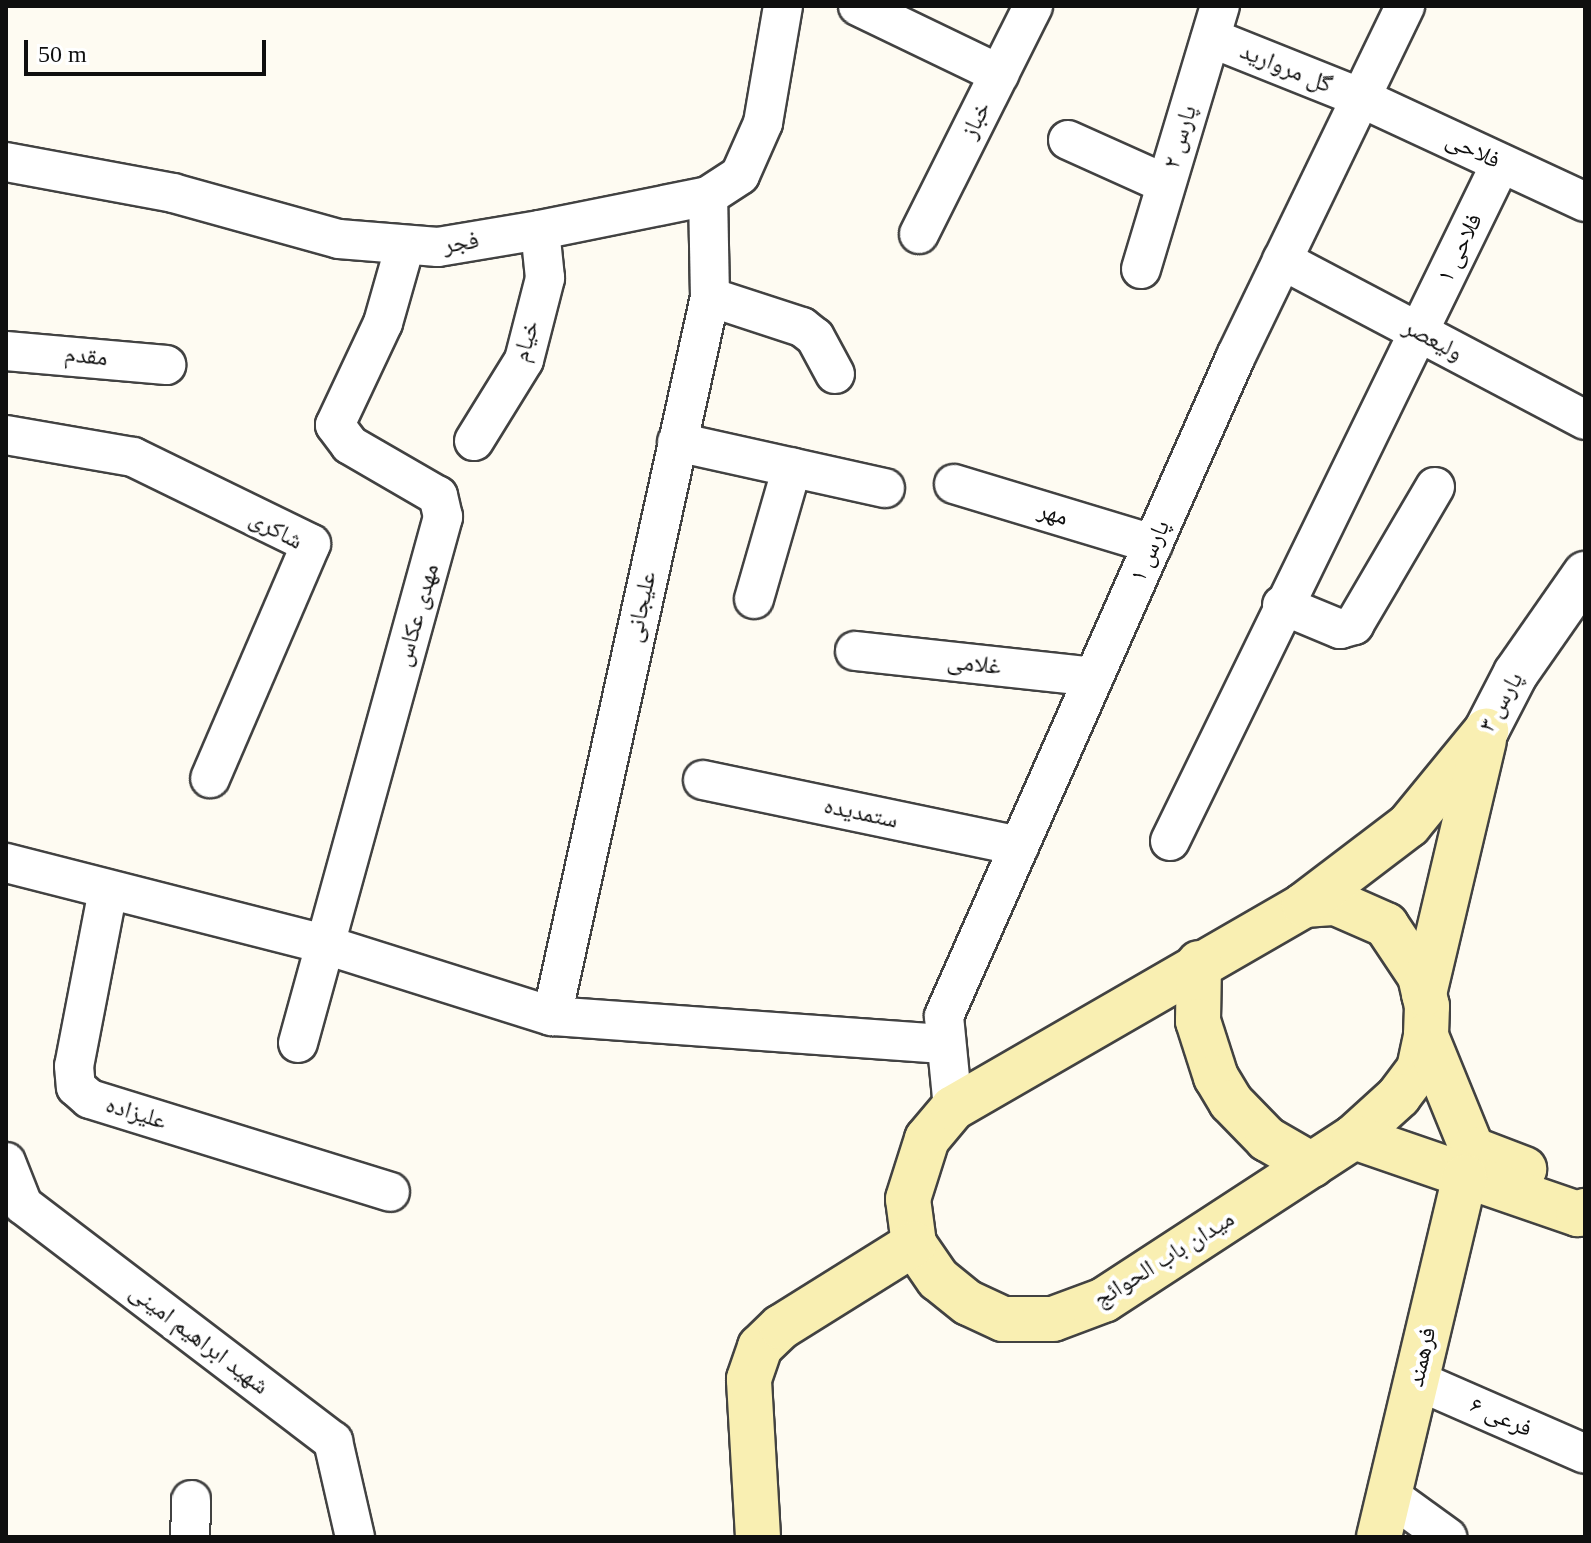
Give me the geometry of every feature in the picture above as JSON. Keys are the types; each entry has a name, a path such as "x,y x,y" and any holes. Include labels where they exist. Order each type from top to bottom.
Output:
{"main road":[{"name":"پارس ۳","path":"1304,905 1409,825 1486,731"},
{"name":"میدان باب الحوائج","path":"1304,905 953,1108 927,1139 908,1199 914,1244 938,1279 968,1303 1003,1319 1053,1319 1104,1300 1354,1137 1412,1078 1486,731"},
{"path":"1304,905 1336,903 1386,925 1403,945 1472,1149 1585,1192"},
{"path":"1199,963 1198,1021 1216,1077 1248,1122 1312,1165"},
{"path":"1354,1137 1578,1214 1585,1211"},
{"name":"فرهمند","path":"1379,1537 1465,1177"},
{"path":"758,1537 749,1379 760,1347 781,1327 914,1244"}],"street":[{"name":"فجر","path":"6,162 173,193 339,239 438,247 540,230 708,196 740,175 763,123 783,6"},
{"path":"858,6 999,74"},
{"name":"خباز","path":"919,234 1033,6"},
{"name":"پارس ۱","path":"953,1108 944,1016 1282,260 1405,6"},
{"name":"گل مروارید","path":"1216,22 1361,98"},
{"name":"پارس ۲","path":"1141,269 1216,22"},
{"name":"فلاحی","path":"1361,98 1585,202"},
{"path":"1068,140 1166,184"},
{"name":"فلاحی ۱","path":"1170,841 1282,605 1501,163"},
{"name":"علیجانی","path":"552,1016 710,297 708,196"},
{"name":"خیام","path":"474,441 524,360 545,278 540,230"},
{"name":"مهدی عکاس","path":"298,1043 443,517 438,496 350,445 335,425 383,323 405,246"},
{"name":"ولیعصر","path":"1282,260 1585,420"},
{"path":"710,297 802,327 815,337 835,374"},
{"name":"مقدم","path":"6,351 166,365"},
{"name":"شاکری","path":"6,435 133,457 311,544 210,778"},
{"path":"677,442 885,488"},
{"path":"754,599 792,467"},
{"name":"مهر","path":"954,484 1153,544"},
{"path":"1282,605 1340,629 1354,625 1435,487"},
{"name":"پارس ۳","path":"1486,731 1516,673 1585,574"},
{"name":"غلامی","path":"855,651 1094,677"},
{"name":"ستمدیده","path":"703,780 1019,846"},
{"path":"6,863 323,944 552,1016 945,1044"},
{"name":"علیزاده","path":"108,890 74,1066 76,1087 90,1099 390,1192"},
{"name":"شهید ابراهیم امینی","path":"6,1162 23,1205 333,1441 355,1537"},
{"name":"فرعی ۶","path":"1416,1380 1585,1454"},
{"path":"1389,1495 1447,1537"}]}
